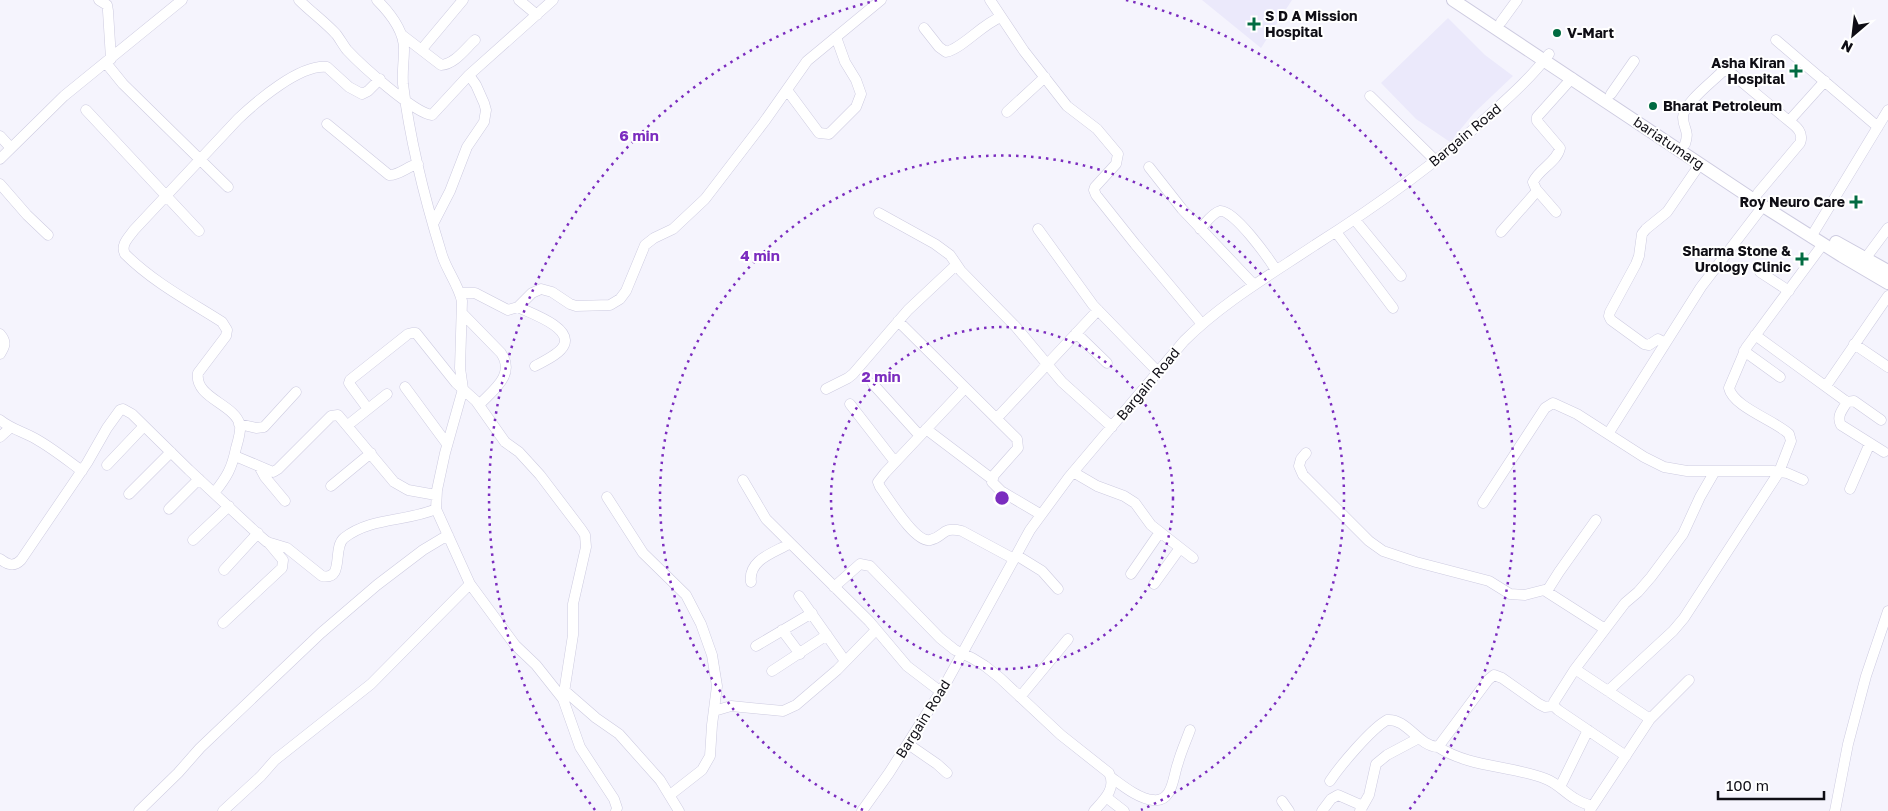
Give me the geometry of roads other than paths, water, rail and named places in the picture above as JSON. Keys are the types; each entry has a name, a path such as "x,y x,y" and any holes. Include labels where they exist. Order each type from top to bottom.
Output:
{"main road":[{"name":"bariatumarg","path":"1453,0 1611,94 1758,193 1813,233 1823,244 1888,283"},
{"name":"bariatumarg","path":"1469,0 1501,22 1572,78 1763,206 1888,271"}],"street":[{"path":"99,0 107,6 108,11 108,61 124,84 228,187"},
{"path":"0,158 59,100 182,0"},
{"path":"299,0 337,36 347,50 406,102 428,115 432,115 469,75 553,0"},
{"path":"377,0 402,35 404,49 402,76 418,164 445,265 460,292 462,312 460,368 463,389 447,444 436,495 436,509 470,584 515,645 564,695 620,734 660,780 679,811"},
{"path":"422,49 463,0"},
{"path":"519,0 537,15"},
{"path":"460,292 475,293 508,310 518,307 532,293 541,289 552,292 576,306 610,305 620,299 626,291 644,245 673,229 709,195 808,61 881,0"},
{"path":"990,0 1044,77 1067,106 1097,129 1118,154 1116,164 1095,186 1096,195 1202,324"},
{"path":"1501,22 1517,0"},
{"path":"924,28 938,47 946,52 989,22 1001,17"},
{"path":"402,35 422,49 434,61 444,65 453,60 475,40"},
{"path":"787,90 819,133 823,135 829,134 856,107 861,94 859,86 845,62 836,36"},
{"path":"1776,40 1878,127"},
{"name":"Bargain Road","path":"862,811 941,692 1040,514 1073,472 1184,341 1202,324 1254,285 1355,220 1436,161 1506,100 1534,73 1547,57"},
{"path":"1611,94 1634,61"},
{"path":"214,493 230,472 240,429 235,417 204,391 197,378 198,373 226,336 227,330 222,322 158,283 144,272 123,250 123,246 134,230 251,106 278,86 304,71 317,67 327,67 349,87 362,94 368,91 380,79"},
{"path":"1685,144 1688,133 1683,118 1687,106 1722,72 1731,73 1801,133 1800,143 1758,193"},
{"path":"433,224 450,191 467,146 481,128 486,117 481,93 469,75"},
{"path":"1007,112 1044,77"},
{"path":"1556,212 1537,191 1532,182 1556,157 1560,148 1537,121 1537,117 1572,78"},
{"path":"1789,121 1825,81"},
{"path":"1370,96 1436,161"},
{"path":"86,110 199,231"},
{"path":"1813,233 1888,110"},
{"path":"327,124 389,175 396,175 406,168 418,164"},
{"path":"0,136 11,148"},
{"path":"1665,343 1658,339 1649,345 1644,344 1611,320 1609,316 1639,256 1642,234 1667,212 1700,164"},
{"path":"1148,167 1200,229 1254,285"},
{"path":"0,184 48,236"},
{"path":"1501,232 1537,191"},
{"path":"1608,434 1701,287 1763,206"},
{"path":"1200,229 1216,213 1226,212 1244,228 1276,270"},
{"path":"879,213 950,255 956,265 1016,327 1062,382 1112,427"},
{"path":"1355,220 1401,276"},
{"path":"1865,259 1888,228"},
{"path":"1038,229 1098,310 1158,372"},
{"path":"1336,232 1393,308"},
{"path":"1608,691 1684,618 1779,472 1791,440 1789,434 1749,409 1730,391 1730,384 1744,351 1755,334 1823,244"},
{"path":"826,389 853,374 898,321 956,265"},
{"path":"1760,272 1789,291"},
{"path":"1826,386 1888,296"},
{"path":"518,307 557,327 563,333 565,339 560,350 535,366"},
{"path":"997,418 1098,310"},
{"path":"462,312 501,353 507,366 502,381 479,405"},
{"path":"898,321 1013,434 1019,444 1015,453 998,469 992,478"},
{"path":"368,409 349,383 350,380 412,332 419,336 448,374 479,405 505,442 526,458 585,535 586,547 573,604 573,636 564,695 580,747 614,799 616,811"},
{"path":"1076,333 1107,363"},
{"path":"0,334 5,341 5,347 0,354"},
{"path":"1755,334 1847,402 1854,401 1881,420"},
{"path":"1854,344 1888,367"},
{"path":"1744,351 1780,377"},
{"path":"873,384 923,432 992,478 995,487 1040,514"},
{"path":"405,387 447,444"},
{"path":"965,388 885,473 878,482 880,487 917,536 928,540 947,530 962,531 1042,571 1058,589"},
{"path":"239,424 256,428 264,427 296,392"},
{"path":"348,425 387,394"},
{"path":"1847,402 1838,420 1841,424 1884,452"},
{"path":"1483,503 1548,404 1553,403 1558,404 1644,457 1664,467 1679,470 1779,472 1803,480"},
{"path":"850,404 895,462"},
{"path":"0,559 10,565 15,565 22,560 82,471 106,428 120,410 126,410 258,533 283,560 282,568 224,623"},
{"path":"235,456 273,472 278,470 331,416 338,415 394,482 401,486 436,495"},
{"path":"0,420 10,428 34,438 82,471"},
{"path":"107,465 144,426"},
{"path":"0,437 10,428"},
{"path":"1850,489 1870,443"},
{"path":"129,494 170,452"},
{"path":"1306,453 1301,459 1299,466 1303,476 1376,547 1416,562 1489,581 1510,594 1525,595 1544,590 1547,591 1605,629"},
{"path":"331,486 371,454"},
{"path":"259,466 265,477 285,501"},
{"path":"1554,706 1557,696 1605,629 1625,603 1651,577 1683,534 1700,497 1715,471"},
{"path":"1073,472 1097,486 1124,496 1135,503 1148,522 1193,558"},
{"path":"169,509 199,479"},
{"path":"743,480 766,519 789,544 876,630 907,666 941,692"},
{"path":"607,496 643,553 686,595 693,606 712,655 717,686 710,756 702,770 670,795"},
{"path":"193,540 229,506"},
{"path":"267,542 287,548 315,571 328,577 336,571 337,551 339,543 344,538 377,522 390,519 412,518 436,509"},
{"path":"1547,591 1596,520"},
{"path":"1131,574 1160,532"},
{"path":"224,570 258,533"},
{"path":"139,811 178,773 200,748 321,633 377,585 423,550 448,535"},
{"path":"752,582 752,568 755,564 789,544"},
{"path":"1154,584 1180,548"},
{"path":"834,587 860,564 870,566 940,638 955,650 985,666 1061,735 1104,768 1112,778 1148,799 1158,800 1164,798 1173,783 1178,762 1190,730"},
{"path":"229,809 275,760 371,684 470,584"},
{"path":"799,596 845,661"},
{"path":"1834,811 1848,744 1866,676 1888,611"},
{"path":"756,646 812,613"},
{"path":"782,630 800,654"},
{"path":"714,711 731,706 789,710 845,661 876,630"},
{"path":"772,671 827,635"},
{"path":"1020,697 1068,639"},
{"path":"1575,670 1650,720"},
{"path":"1438,747 1488,680 1494,675 1502,678 1539,704 1545,707 1554,706 1626,756"},
{"path":"1330,781 1344,762 1377,727 1387,720 1397,721 1434,748 1438,747 1463,760 1539,777 1560,787 1591,808 1650,720 1689,680"},
{"path":"1560,787 1588,730"},
{"path":"1322,811 1331,799 1338,795 1361,809 1369,795 1376,764 1387,755 1419,738"},
{"path":"908,744 938,764 947,773"},
{"path":"1094,811 1106,797 1112,786 1112,778"},
{"path":"1106,797 1124,811"},
{"path":"1282,801 1289,811"}],"place":[{"name":"S D A Mission Hospital","path":"1254,24"},
{"name":"V-Mart","path":"1557,33"},
{"name":"Asha Kiran Hospital","path":"1796,71"},
{"name":"Bharat Petroleum","path":"1653,106"},
{"name":"Roy Neuro Care","path":"1856,202"},
{"name":"Sharma Stone & Urology Clinic","path":"1802,259"}]}
